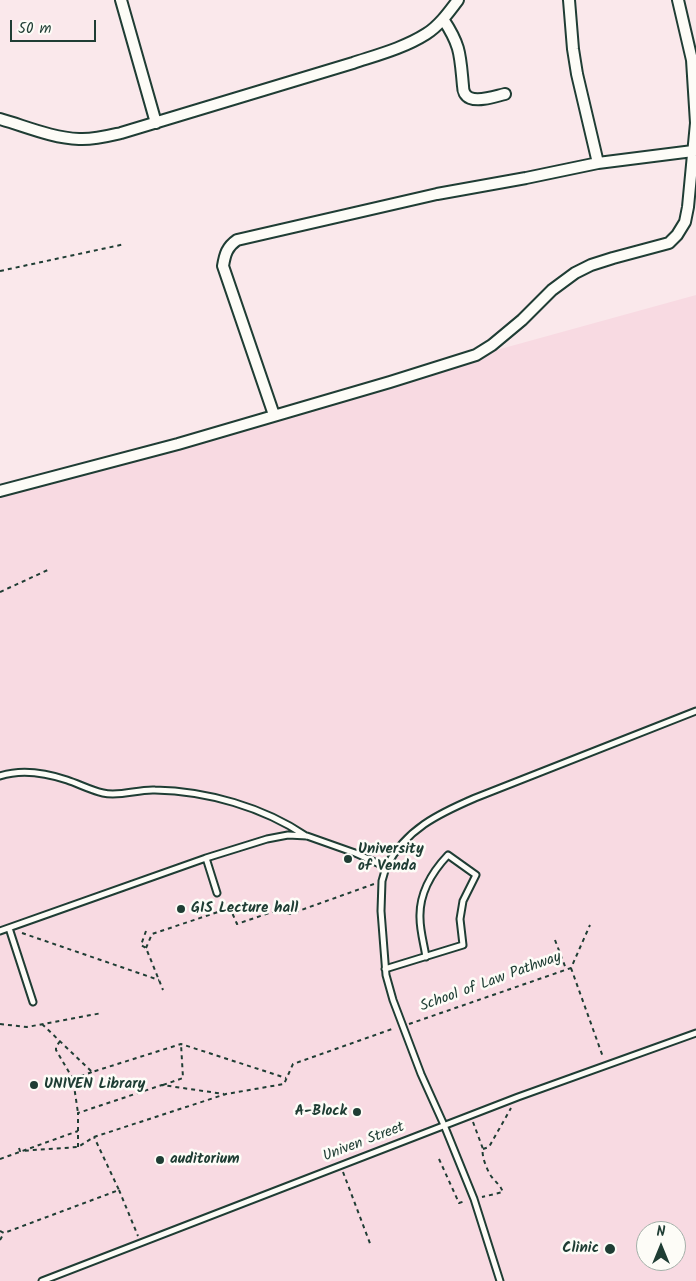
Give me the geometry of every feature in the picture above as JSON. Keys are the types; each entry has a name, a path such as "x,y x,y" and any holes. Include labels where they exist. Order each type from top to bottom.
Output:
{"street":[{"path":"120,0 156,123"},
{"path":"0,119 59,136 80,139 103,137 156,123 361,60 427,34 443,20 458,0"},
{"path":"569,0 577,74 598,163"},
{"path":"0,491 178,444 476,355 492,346 516,326 552,290 575,273 591,265 669,243 678,235 688,207 696,123 692,60 678,0"},
{"path":"443,20 454,36 460,52 465,95 474,99 505,94"},
{"path":"274,415 223,266 225,254 229,246 237,240 437,194 598,163 693,151"}],"lane":[{"path":"500,1281 474,1199 421,1074 393,1000 385,969 381,912 382,881 386,867 394,852 417,830 439,814 696,711"},
{"path":"0,776 10,773 44,774 105,794 127,794 145,790 190,792 248,808 289,824 307,836 386,867"},
{"path":"0,931 267,838 288,835 307,836"},
{"path":"385,969 426,957 462,945 460,918 463,901 476,875 448,854 436,867 422,894 420,917 426,957"},
{"path":"206,858 217,892"},
{"path":"9,928 33,1002"},
{"name":"Univen Street","path":"42,1281 470,1115 696,1033"}],"path":[{"path":"0,271 125,244"},
{"path":"0,592 50,569"},
{"path":"146,948 152,934 230,908 237,924 278,910 290,914 382,881"},
{"name":"School of Law Pathway","path":"286,1078 293,1064 571,968 590,925"},
{"path":"9,928 159,980"},
{"path":"146,931 141,945 146,948 163,990"},
{"path":"555,940 566,969"},
{"path":"571,968 606,1066"},
{"path":"0,1024 27,1026 102,1013"},
{"path":"42,1024 92,1072"},
{"path":"60,1041 56,1050 73,1079 78,1113 78,1147"},
{"path":"20,1150 78,1147 94,1137 226,1094 284,1084 286,1078 182,1044 73,1079"},
{"path":"78,1113 183,1078 182,1044"},
{"path":"162,1085 226,1094"},
{"path":"483,1148 488,1147 518,1097"},
{"path":"439,1159 459,1204 503,1192 500,1184 491,1176 482,1153 483,1148 470,1115"},
{"path":"0,1159 20,1150 79,1131"},
{"path":"94,1137 120,1190 134,1228 142,1243"},
{"path":"341,1166 371,1246"},
{"path":"0,1240 4,1233 120,1190"},
{"path":"0,1231 4,1233"}],"shaded area":[{"name":"University of Venda","path":"696,295 696,1281 0,1281 0,487"}],"place":[{"name":"University of Venda","path":"348,859"},
{"name":"GIS Lecture hall","path":"181,909"},
{"name":"UNIVEN Library","path":"34,1085"},
{"name":"A-Block","path":"357,1112"},
{"name":"auditorium","path":"160,1160"},
{"name":"Clinic","path":"610,1249"}]}
